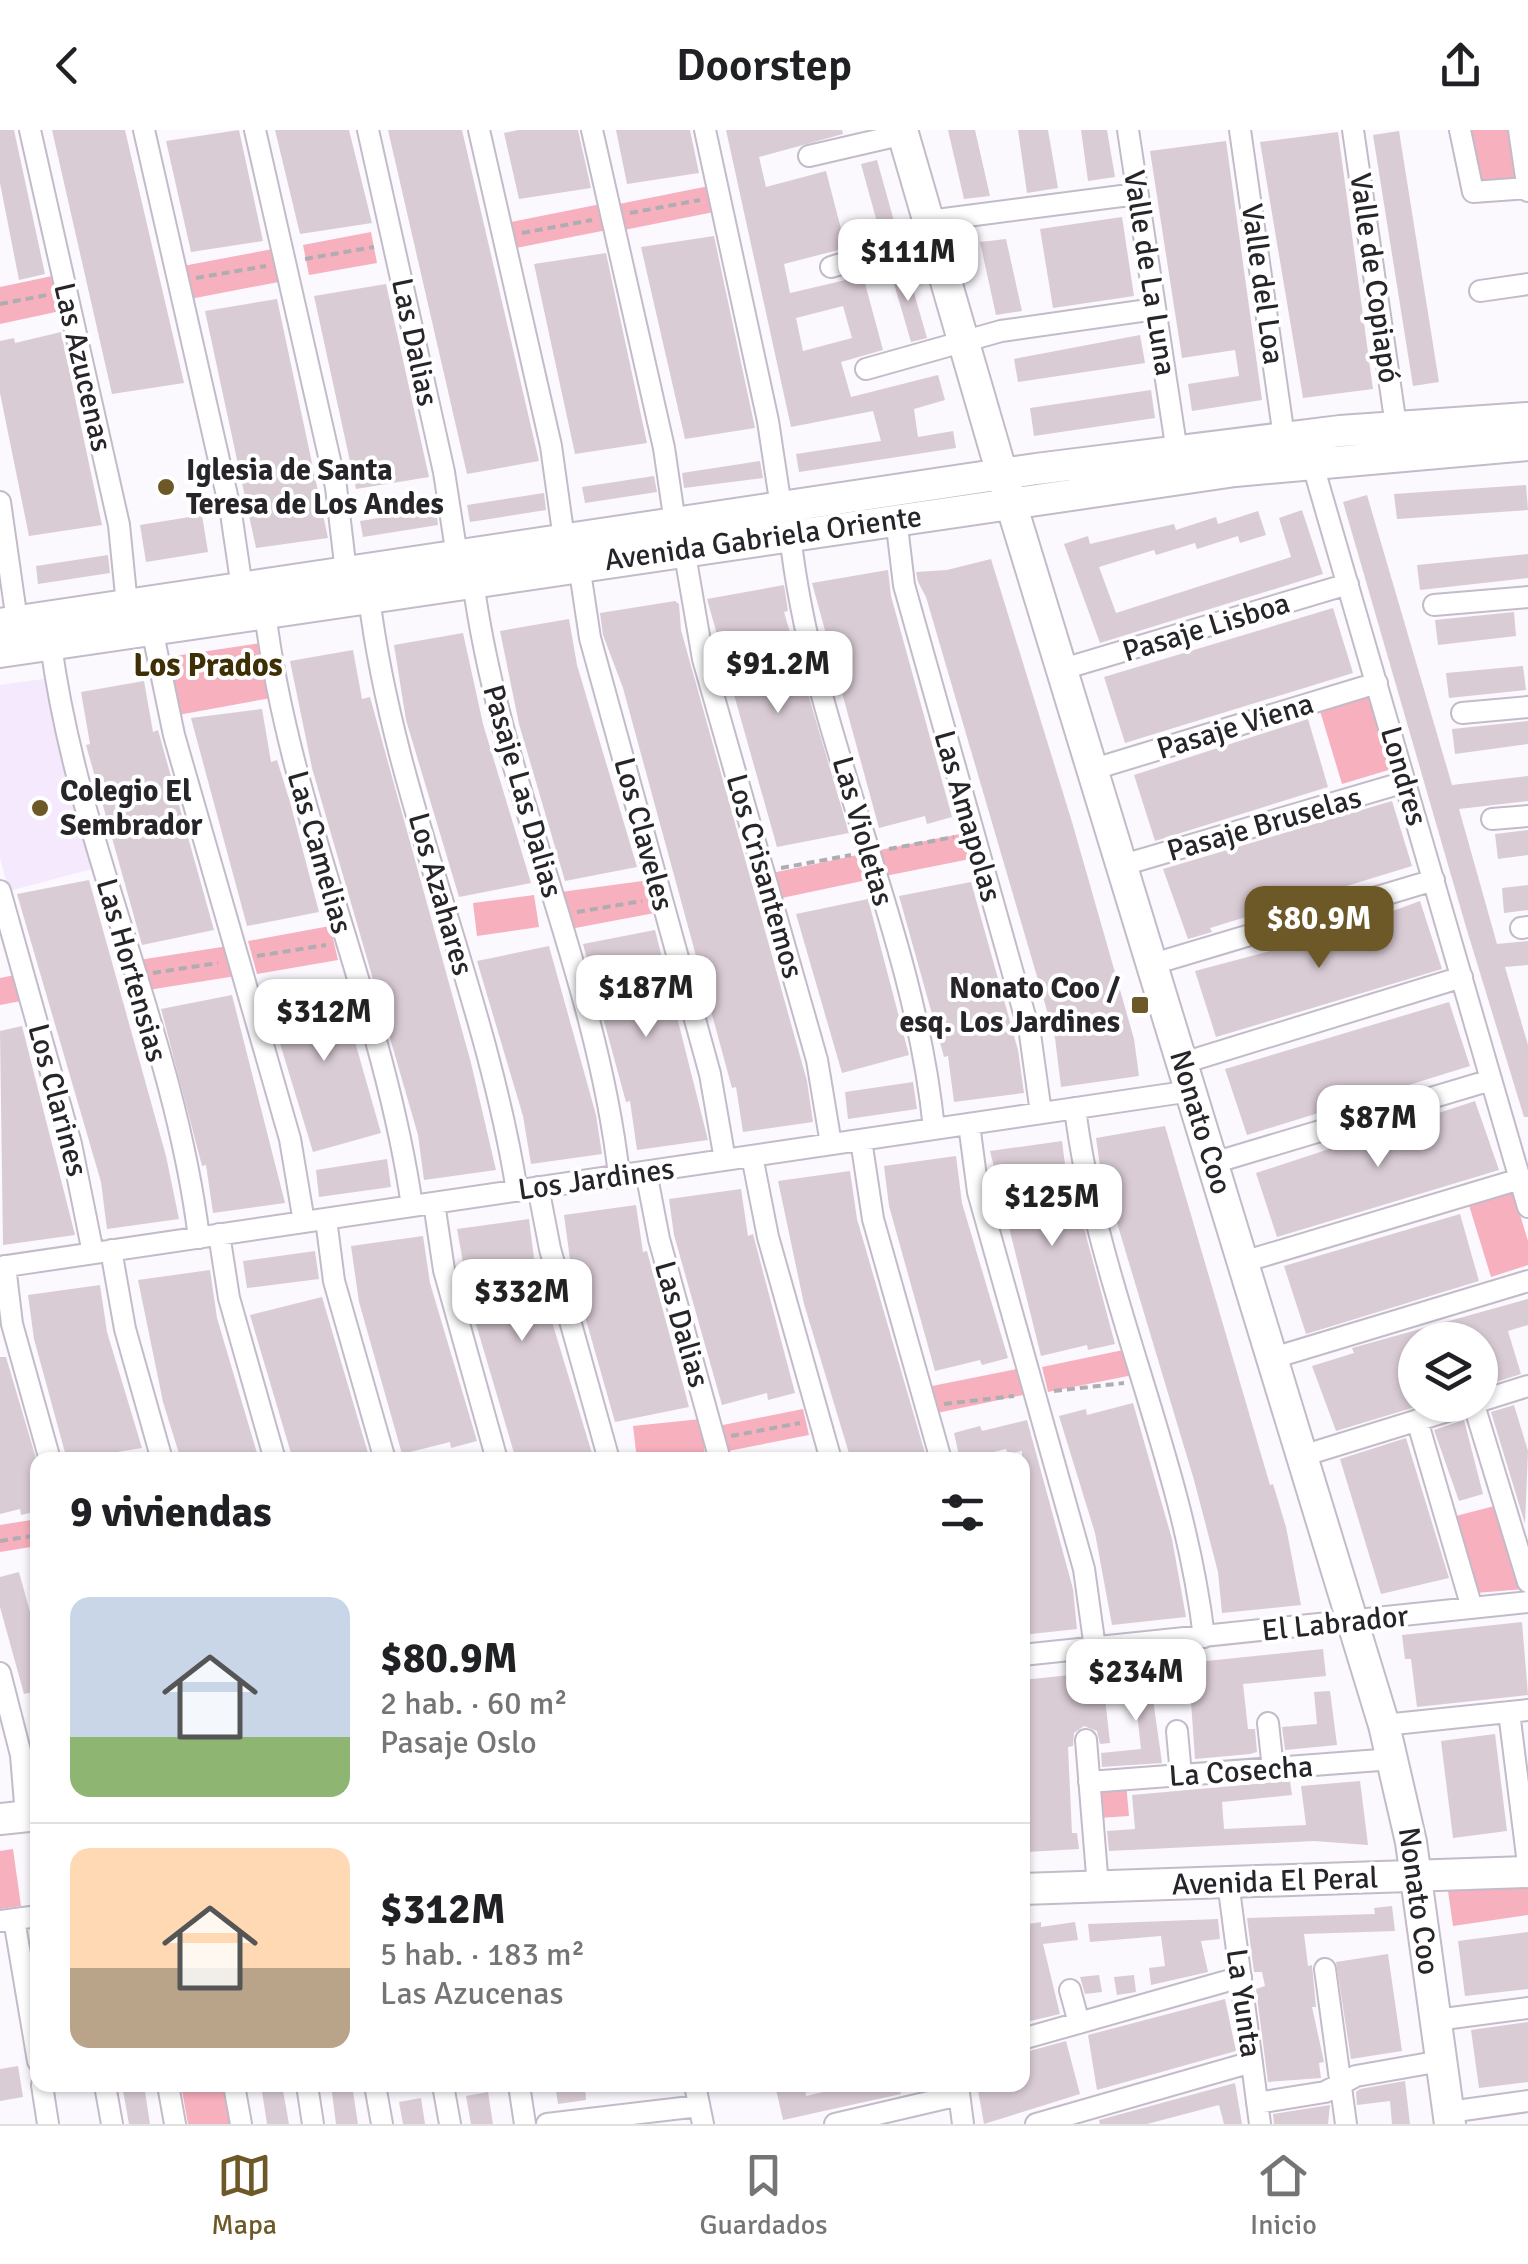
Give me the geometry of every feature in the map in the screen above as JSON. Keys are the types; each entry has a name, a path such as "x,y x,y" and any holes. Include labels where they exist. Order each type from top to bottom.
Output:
{"main road":[{"name":"Nonato Coo","path":"903,132 1002,474 1384,1725 1416,1876 1450,2118"},
{"name":"Avenida Gabriela Oriente","path":"9,622 346,572 465,568 786,520 1002,474 1284,437 1528,418"},
{"name":"Avenida Gabriela Oriente","path":"786,520 896,518 1312,462 1528,445"},
{"name":"Avenida Gabriela Oriente","path":"0,652 368,597 465,568"},
{"name":"Avenida El Peral","path":"1030,1889 1528,1872"}],"street":[{"name":"Las Azucenas","path":"30,130 120,525 126,605"},
{"path":"144,130 231,513 242,588"},
{"path":"255,130 336,487 346,572"},
{"name":"Las Dalias","path":"368,130 465,568"},
{"name":"Los Claveles","path":"479,130 590,638 716,1098 726,1160"},
{"name":"Los Crisantemos","path":"592,130 660,431 698,639 817,1060 831,1144"},
{"name":"Las Violetas","path":"705,130 771,432 805,623 922,1039 934,1129"},
{"name":"Valle de La Luna","path":"1128,130 1177,452"},
{"name":"Valle del Loa","path":"1240,130 1284,437"},
{"name":"Valle de Copiapó","path":"1353,130 1396,426"},
{"path":"1460,130 1473,192 1528,189 1522,134"},
{"path":"809,156 903,132"},
{"path":"832,267 931,228 1138,194"},
{"path":"1480,291 1528,284"},
{"path":"866,369 963,339 1155,309"},
{"name":"Londres","path":"1312,462 1528,1207"},
{"path":"0,502 9,622"},
{"name":"Las Amapolas","path":"896,518 909,604 1030,1034 1042,1113"},
{"name":"Pasaje Las Dalias","path":"465,568 486,660 608,1096 619,1176"},
{"name":"Pasaje Lisboa","path":"1063,670 1348,584"},
{"name":"Los Azahares","path":"368,597 382,684 500,1105 550,1249 607,1452"},
{"path":"1434,605 1528,597"},
{"name":"Las Camelias","path":"264,612 278,703 495,1452"},
{"path":"152,630 174,735 290,1139 304,1222"},
{"name":"Las Hortensias","path":"51,644 68,743 273,1452"},
{"name":"Pasaje Viena","path":"1094,769 1376,683"},
{"path":"1462,712 1528,706"},
{"name":"Pasaje Bruselas","path":"1123,866 1405,782"},
{"path":"1492,819 1528,816"},
{"path":"1153,964 1434,880"},
{"name":"Los Clarines","path":"0,891 160,1452"},
{"name":"Los Jardines","path":"2,1266 619,1176 647,1180 726,1160 1075,1108 1187,1077 1462,978"},
{"path":"1213,1163 1492,1080"},
{"path":"1075,1108 1084,1174 1190,1544 1204,1636"},
{"path":"969,1124 978,1192 1089,1586 1095,1648"},
{"path":"861,1140 873,1218 939,1452"},
{"path":"752,1156 768,1237 829,1452"},
{"name":"Las Dalias","path":"647,1180 718,1450"},
{"path":"1243,1262 1520,1180"},
{"path":"326,1219 334,1282 382,1452"},
{"path":"2,1266 12,1324 48,1452"},
{"path":"1273,1358 1528,1280"},
{"path":"1498,1396 1528,1386"},
{"path":"1302,1456 1411,1422"},
{"path":"1418,1422 1472,1608"},
{"path":"1479,1422 1528,1582"},
{"name":"El Labrador","path":"1030,1654 1528,1602"},
{"path":"0,1673 21,1755 21,1817"},
{"path":"1384,1725 1519,1710 1528,1864"},
{"path":"1268,1723 1272,1769"},
{"path":"1176,1731 1181,1776"},
{"path":"1086,1740 1098,1887"},
{"name":"La Cosecha","path":"1089,1782 1393,1759"},
{"name":"La Yunta","path":"1228,1882 1259,2114"},
{"path":"7,1920 30,2025"},
{"path":"1325,1969 1346,2124"},
{"path":"1030,2037 1240,1978"},
{"path":"1070,1990 1079,2023"},
{"path":"1436,2020 1528,2008"},
{"path":"1036,2124 1252,2062"},
{"path":"1259,2114 1325,2092 1356,2076 1442,2062"},
{"path":"43,2092 48,2124"},
{"path":"107,2092 112,2124"},
{"path":"169,2092 175,2124"},
{"path":"235,2092 241,2124"},
{"path":"308,2092 314,2124"},
{"path":"376,2092 382,2124"},
{"path":"444,2092 450,2124"},
{"path":"520,2092 526,2124"},
{"path":"835,2124 951,2092"},
{"path":"958,2092 963,2124"},
{"path":"1450,2118 1528,2101"},
{"path":"547,2124 699,2105"}],"path":[{"path":"0,304 66,291"},
{"path":"558,915 661,898"},
{"path":"718,1450 819,1419"},
{"path":"0,1541 30,1537"}],"shaded area":[{"path":"1469,130 1514,130 1522,184 1478,191"},
{"path":"709,186 714,212 624,230 619,204"},
{"path":"601,204 607,230 516,248 511,222"},
{"path":"371,232 377,263 309,275 303,245"},
{"path":"278,248 284,281 190,299 183,266"},
{"path":"57,275 65,310 0,324 0,287"},
{"path":"261,643 271,698 178,715 168,657"},
{"name":"Colegio El Sembrador","path":"50,678 99,867 9,891 0,858 0,685"},
{"path":"1373,695 1395,768 1342,784 1320,711"},
{"path":"965,833 970,859 880,877 875,851"},
{"path":"862,854 867,880 777,899 772,873"},
{"path":"650,880 660,912 570,929 561,892"},
{"path":"534,895 539,927 477,936 473,903"},
{"path":"330,926 338,960 257,974 248,941"},
{"path":"228,946 236,976 148,990 139,960"},
{"path":"15,975 21,1001 0,1005 0,978"},
{"path":"1512,1188 1528,1241 1528,1265 1491,1277 1468,1202"},
{"path":"1128,1349 1133,1375 1048,1392 1042,1367"},
{"path":"1017,1369 1023,1395 937,1413 932,1386"},
{"path":"803,1409 809,1435 723,1452 718,1426"},
{"path":"701,1419 705,1452 636,1452 633,1426"},
{"path":"1502,1504 1524,1589 1476,1593 1456,1516"},
{"path":"30,1520 30,1547 0,1552 0,1525"},
{"path":"1126,1783 1129,1816 1099,1818 1097,1785"},
{"path":"13,1849 21,1906 0,1909 0,1851"},
{"path":"1528,1882 1528,1915 1453,1926 1447,1884"},
{"path":"182,2092 228,2092 235,2124 188,2124"}],"building":[{"path":"0,130 14,130 45,274 19,280 0,183"},
{"path":"52,130 125,130 184,383 112,394"},
{"path":"239,130 263,241 191,252 166,141"},
{"path":"275,130 349,130 372,223 300,234"},
{"path":"388,130 462,130 539,461 467,474"},
{"path":"578,130 591,188 519,199 504,133"},
{"path":"616,130 690,130 699,173 627,184"},
{"path":"726,130 842,130 843,134 759,157 766,187 826,171 846,248 784,264 790,293 863,276 883,350 841,362 851,397 938,375 945,400 914,409 918,437 953,431 956,448 799,472 796,454 881,441 873,411 791,427","holes":["843,306 852,338 803,351 796,318"]},
{"path":"948,130 975,130 990,196 964,199"},
{"path":"1018,130 1048,130 1058,188 1027,193"},
{"path":"1081,130 1107,130 1115,177 1088,181"},
{"path":"1399,131 1439,382 1413,386 1373,135"},
{"path":"1338,132 1373,389 1303,398 1260,142"},
{"path":"1226,141 1262,400 1192,411 1188,384 1239,376 1235,350 1182,358 1150,151"},
{"path":"877,160 897,232 881,237 861,164"},
{"path":"1122,217 1134,296 1053,308 1040,229"},
{"path":"714,236 755,428 685,439 641,247"},
{"path":"1006,239 1022,311 996,315 980,242"},
{"path":"606,253 647,443 575,454 534,264"},
{"path":"906,265 927,338 911,342 890,270"},
{"path":"386,284 429,477 356,489 314,296"},
{"path":"277,299 328,538 256,548 205,311"},
{"path":"61,332 102,525 29,536 0,393 0,341 14,338 15,343"},
{"path":"1140,335 1145,363 1018,382 1014,359"},
{"path":"1151,390 1155,418 1034,436 1030,408"},
{"path":"760,461 763,478 684,488 682,473"},
{"path":"654,476 657,492 585,503 582,487"},
{"path":"1526,485 1528,510 1397,519 1394,494"},
{"path":"544,493 546,510 470,522 467,505"},
{"path":"1367,495 1452,785 1528,776 1528,801 1459,809 1497,944 1528,941 1528,965 1505,967 1528,1045 1528,1117 1524,1117 1466,927 1343,502"},
{"path":"436,509 438,525 363,537 360,521"},
{"path":"1302,510 1323,574 1100,643 1064,544 1088,536 1090,544 1174,524 1176,530 1216,517 1218,524 1258,511 1266,535 1240,543 1238,536 1197,549 1195,543 1156,555 1154,550 1099,567 1116,613 1291,557 1279,518"},
{"path":"202,515 208,552 146,562 140,525"},
{"path":"1528,554 1528,578 1420,590 1417,565"},
{"path":"108,555 110,573 38,584 36,566"},
{"path":"991,559 1072,822 1134,1039 1139,1076 1061,1087 1055,1038 916,572 947,570"},
{"path":"888,570 891,596 952,817 927,824 925,816 879,828 812,583"},
{"path":"784,585 788,611 784,612 849,833 777,847 707,599"},
{"path":"675,601 679,604 681,630 807,1081 813,1122 743,1132 736,1087 732,1088 623,688 603,635 600,613"},
{"path":"1333,608 1353,673 1125,743 1104,677"},
{"path":"1514,612 1516,636 1438,645 1435,620"},
{"path":"569,619 577,665 637,867 565,881 519,724 500,631"},
{"path":"463,633 483,724 531,883 459,897 406,720 394,645"},
{"path":"353,650 362,699 370,697 471,1063 496,1170 424,1180 418,1135 312,768 290,661"},
{"path":"1523,666 1526,690 1449,698 1446,673"},
{"path":"144,681 153,732 158,730 214,930 142,945 86,745 90,744 81,692"},
{"path":"262,709 271,762 277,760 319,912 247,926 191,718"},
{"path":"1308,719 1328,787 1155,841 1134,775"},
{"path":"1528,721 1528,744 1455,754 1452,729"},
{"path":"1392,801 1412,866 1210,928 1212,932 1188,939 1163,869"},
{"path":"1528,830 1528,855 1498,859 1495,834"},
{"path":"89,880 166,1156 179,1219 107,1229 101,1182 17,894"},
{"path":"971,882 1018,1050 1024,1093 954,1102 948,1056 944,1057 899,896"},
{"path":"1528,885 1528,910 1504,913 1502,888"},
{"path":"868,899 909,1055 842,1073 796,914"},
{"path":"1420,901 1442,969 1216,1037 1195,971 1319,938"},
{"path":"655,930 708,1140 637,1150 630,1101 626,1102 583,944"},
{"path":"549,946 596,1115 602,1154 531,1164 523,1116 477,961"},
{"path":"337,979 381,1133 313,1152 265,994"},
{"path":"232,995 285,1203 213,1213 206,1165 202,1166 161,1009"},
{"path":"1449,1002 1470,1066 1247,1135 1225,1069"},
{"path":"22,1026 75,1235 3,1245 0,1031"},
{"path":"913,1082 917,1109 848,1119 845,1092"},
{"path":"1475,1101 1499,1170 1277,1237 1256,1173"},
{"path":"1165,1126 1270,1485 1273,1484 1286,1527 1301,1605 1222,1613 1218,1572 1194,1480 1100,1166 1096,1138"},
{"path":"1062,1141 1068,1188 1073,1187 1115,1344 1088,1350 1087,1345 1041,1356 990,1151"},
{"path":"956,1156 962,1203 1008,1358 935,1371 889,1206 884,1166"},
{"path":"387,1159 391,1187 319,1197 316,1170"},
{"path":"850,1171 857,1219 925,1452 849,1452 804,1304 778,1181"},
{"path":"741,1189 748,1236 753,1234 795,1393 768,1400 767,1393 722,1405 674,1235 669,1199"},
{"path":"636,1205 643,1252 647,1251 689,1407 615,1422 571,1267 564,1215"},
{"path":"1460,1214 1479,1281 1306,1334 1284,1266"},
{"path":"529,1219 535,1266 592,1452 514,1452 471,1307 457,1229"},
{"path":"423,1236 430,1283 477,1441 451,1448 450,1442 401,1452 359,1302 351,1246"},
{"path":"315,1251 319,1279 247,1288 243,1261"},
{"path":"210,1270 217,1318 257,1452 179,1452 163,1402 138,1280"},
{"path":"100,1285 107,1332 142,1448 65,1452 34,1339 28,1295"},
{"path":"322,1297 368,1452 291,1452 250,1315"},
{"path":"1528,1299 1528,1325 1508,1331 1521,1374 1498,1381 1498,1322 1445,1322"},
{"path":"1398,1335 1398,1412 1336,1431 1312,1366 1354,1353 1352,1348"},
{"path":"0,1357 6,1357 34,1452 30,1452 30,1513 21,1515 20,1509 0,1514"},
{"path":"1133,1403 1172,1539 1186,1617 1112,1625 1095,1533 1059,1416 1086,1409 1087,1415"},
{"path":"1514,1405 1528,1451 1525,1524 1494,1422 1498,1422 1498,1410"},
{"path":"1027,1420 1073,1589 1077,1629 1030,1634 1030,1452 1006,1449 958,1452 954,1433 980,1426 982,1431"},
{"path":"1465,1422 1483,1494 1459,1501 1434,1430"},
{"path":"1406,1438 1449,1578 1381,1594 1340,1459"},
{"path":"19,1572 30,1612 30,1693 24,1694 0,1607 0,1577"},
{"path":"1522,1622 1528,1695 1417,1707 1411,1659 1405,1659 1402,1635"},
{"path":"1323,1649 1326,1676 1243,1684 1248,1729 1255,1729 1257,1752 1250,1754 1195,1759 1190,1688 1152,1692 1162,1763 1102,1767 1101,1753 1141,1749 1135,1695 1105,1698 1110,1743 1100,1744 1097,1731 1084,1726 1074,1733 1073,1746 1068,1747 1072,1833 1077,1833 1079,1849 1030,1852 1030,1679"},
{"path":"1330,1691 1337,1745 1285,1750 1282,1727 1317,1724 1314,1692"},
{"path":"1495,1734 1507,1831 1453,1838 1441,1741"},
{"path":"1290,1781 1292,1795 1222,1802 1224,1829 1306,1825 1301,1786 1360,1781 1368,1845 1314,1841 1109,1851 1107,1831 1135,1829 1132,1795"},
{"path":"1392,1906 1395,1931 1304,1934 1308,1966 1312,1965 1316,2007 1312,2007 1324,2062 1319,2063 1321,2078 1268,2082 1256,1989 1265,1986 1262,1972 1254,1972 1247,1918 1375,1914 1374,1908"},
{"path":"1218,1919 1220,1939 1201,1941 1208,1972 1151,1985 1149,1968 1165,1966 1161,1936 1090,1942 1088,1924"},
{"path":"1041,1922 1041,1927 1075,1922 1078,1940 1043,1944 1060,2014 1030,2021 1030,1924"},
{"path":"1528,1932 1528,1989 1465,1996 1458,1941"},
{"path":"1388,1954 1402,2051 1351,2059 1336,1962"},
{"path":"1099,1975 1102,1992 1085,1994 1080,1977"},
{"path":"1134,1975 1136,1992 1117,1995 1114,1977"},
{"path":"1225,1999 1236,2051 1097,2090 1088,2035"},
{"path":"1528,2022 1528,2082 1479,2088 1471,2030"},
{"path":"1066,2041 1080,2094 984,2124 978,2092 1030,2092 1030,2051"},
{"path":"18,2066 23,2097 0,2101 0,2069"},
{"path":"1405,2081 1410,2124 1392,2124 1390,2101 1357,2105 1356,2092 1360,2089"},
{"path":"1235,2083 1242,2124 1224,2124 1219,2105 1147,2124 1100,2124 1099,2120"},
{"path":"123,2092 145,2092 150,2124 129,2124"},
{"path":"262,2092 283,2092 289,2124 267,2124"},
{"path":"332,2092 353,2092 358,2124 336,2124"},
{"path":"488,2092 493,2124 471,2124 466,2096"},
{"path":"556,2092 585,2092 586,2100 558,2104"},
{"path":"777,2092 806,2092 806,2096 823,2092 901,2092 901,2094 783,2120"},
{"path":"421,2098 425,2124 403,2124 399,2102"},
{"path":"1330,2105 1328,2124 1274,2124 1273,2114"}],"place":[{"name":"Iglesia de Santa Teresa de Los Andes","path":"166,487"},
{"name":"Colegio El Sembrador","path":"40,808"},
{"name":"Nonato Coo / esq. Los Jardines","path":"1140,1005"}],"district":[{"name":"Los Prados","path":"208,665"}]}
